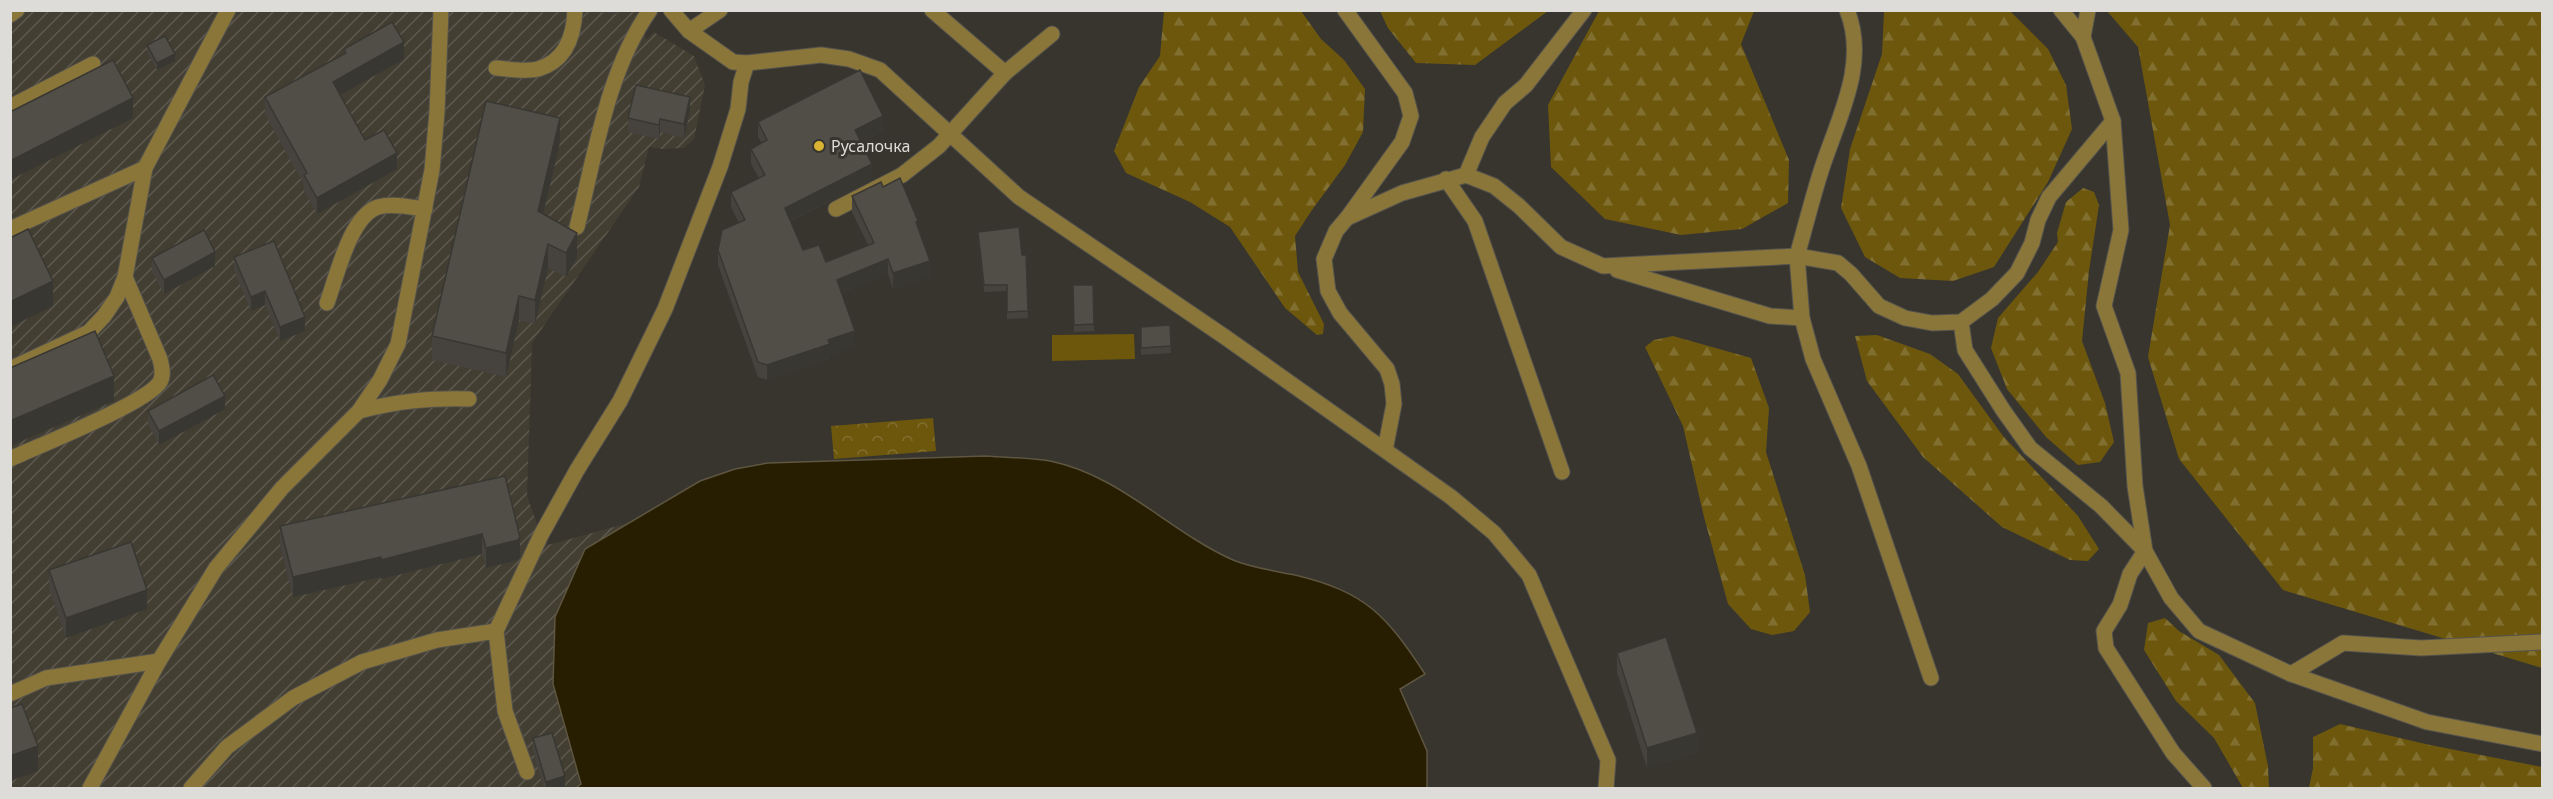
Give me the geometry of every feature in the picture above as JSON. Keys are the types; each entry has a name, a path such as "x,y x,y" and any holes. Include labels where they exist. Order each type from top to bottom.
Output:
{"street":[{"path":"10,15 17,10"},
{"path":"10,369 89,332 104,316 125,277 145,168 228,10"},
{"path":"90,788 159,661 216,568 282,488 359,411 380,380 398,344 432,170 441,10"},
{"path":"496,68 538,69 563,55 574,31 575,10"},
{"path":"577,226 606,109 634,33 650,10"},
{"path":"671,10 689,31 733,62 747,63 821,55 849,59 880,70 1019,197 1225,337 1451,497 1494,533 1529,575 1608,760 1606,789"},
{"path":"689,31 720,10"},
{"path":"932,10 1005,73"},
{"path":"1345,10 1405,93 1411,116 1402,142 1336,231 1324,259 1328,291 1340,313 1387,369 1392,384 1394,404 1385,450"},
{"path":"1466,175 1482,137 1505,103 1526,85 1584,10"},
{"path":"1847,10 1855,53 1851,87 1820,174 1797,256 1802,318 1813,359 1859,466 1931,678"},
{"path":"2061,10 2083,37 2113,121 2121,230 2104,306 2128,373 2135,486 2145,551 2130,574 2120,605 2104,631 2106,648 2173,753 2204,789"},
{"path":"2083,37 2088,10"},
{"path":"836,209 902,175 950,136 1005,73 1052,34"},
{"path":"527,772 505,711 496,631 541,535 577,470 620,401 665,309 720,167 738,109 741,82 747,63"},
{"path":"10,107 93,64"},
{"path":"1603,266 1797,256 1838,263 1851,274 1879,306 1905,318 1932,323 1961,322 1992,299 2017,273 2032,243 2038,220 2049,197 2113,121"},
{"path":"10,229 145,168"},
{"path":"1347,218 1402,193 1466,175 1494,186 1561,247 1603,266 1770,316 1802,318"},
{"path":"1446,179 1475,221 1562,472"},
{"path":"327,303 353,230 363,215 379,207 425,209"},
{"path":"10,459 133,403 161,380 160,359 125,277"},
{"path":"1961,322 1965,350 2030,448 2101,506 2145,551 2171,598 2199,631 2292,674 2427,722 2542,744"},
{"path":"359,411 397,402 469,399"},
{"path":"191,789 227,747 292,698 362,662 436,640 496,631"},
{"path":"2292,674 2343,643 2421,648 2542,642"},
{"path":"10,694 46,678 159,661"}],"shaded area":[{"path":"10,11 642,11 646,40 654,32 694,56 705,85 694,139 684,148 649,147 639,187 532,343 527,496 541,535 548,545 632,522 585,549 553,684 581,784 576,788 11,788"},
{"path":"986,456 1050,461 1075,468 1122,491 1188,535 1233,560 1340,589 1372,609 1398,636 1425,674 1400,689 1427,751 1427,788 576,788 581,784 553,684 555,617 585,549 700,481 735,469 768,463"}],"green space":[{"path":"1164,11 1301,11 1321,39 1344,60 1365,89 1363,132 1345,165 1295,236 1298,272 1324,324 1323,334 1317,335 1285,308 1230,227 1190,202 1126,173 1114,151 1139,87 1160,56"},
{"path":"1380,11 1548,11 1475,65 1416,63 1388,28"},
{"path":"1599,11 1754,11 1741,44 1789,160 1788,203 1742,229 1681,235 1605,219 1551,167 1548,105"},
{"path":"1884,11 2010,11 2048,49 2066,85 2072,129 2048,182 1994,267 1953,281 1900,278 1865,257 1841,208 1850,149 1882,54"},
{"path":"2107,11 2542,11 2542,668 2283,590 2179,459 2148,357 2170,225 2138,47"},
{"path":"2083,188 2094,192 2099,205 2082,341 2105,403 2114,442 2100,462 2078,465 2046,437 2007,389 1991,348 1998,318 2038,272 2058,242 2057,233 2066,202"},
{"path":"1134,334 1135,359 1052,361 1052,335"},
{"path":"1877,335 1930,354 1958,374 2003,436 2078,516 2099,549 2088,561 2070,560 2002,527 1923,457 1867,381 1855,336"},
{"path":"1673,336 1751,358 1769,408 1766,452 1805,575 1810,612 1794,631 1772,635 1751,629 1728,604 1704,517 1683,426 1645,347 1654,340"},
{"path":"933,418 936,451 834,459 831,426"},
{"path":"2165,618 2179,631 2219,655 2255,703 2268,766 2269,788 2243,788 2214,738 2176,701 2144,650 2148,623"},
{"path":"2340,724 2430,745 2542,767 2542,788 2309,788 2313,768 2313,737"}],"building":[{"path":"392,22 404,42 333,82 365,140 384,130 397,153 317,198 304,175 307,173 265,97 346,53 344,49"},
{"path":"165,36 175,54 157,63 147,45"},
{"path":"113,60 133,98 10,161 10,112"},
{"path":"860,70 883,116 855,130 872,164 785,208 803,250 819,245 826,262 874,243 852,196 881,182 883,187 900,178 918,221 916,222 930,261 893,273 888,259 837,280 855,331 828,340 830,344 767,365 758,362 718,250 722,230 745,220 731,192 765,175 751,149 767,140 758,122"},
{"path":"636,85 690,97 684,124 660,119 659,125 628,118"},
{"path":"486,101 560,118 538,211 577,233 566,253 548,244 535,300 519,296 506,353 432,336"},
{"path":"1019,227 1022,255 1026,255 1028,311 1007,312 1007,285 984,285 978,232"},
{"path":"28,229 53,281 10,302 10,238"},
{"path":"204,230 215,252 164,280 152,258"},
{"path":"274,241 305,317 280,327 265,291 251,297 234,257"},
{"path":"1073,285 1093,285 1094,324 1074,325"},
{"path":"1170,325 1171,346 1141,348 1141,327"},
{"path":"95,331 114,376 10,421 10,368"},
{"path":"213,375 225,396 159,431 148,411"},
{"path":"505,476 520,537 518,540 486,548 482,534 381,560 381,557 293,577 280,526"},
{"path":"131,542 147,590 66,618 49,570"},
{"path":"1666,637 1697,733 1647,748 1617,653"},
{"path":"22,704 38,746 10,756 10,708"},
{"path":"552,733 565,776 546,782 533,738"}],"place":[{"name":"Русалочка","path":"819,146"}]}
